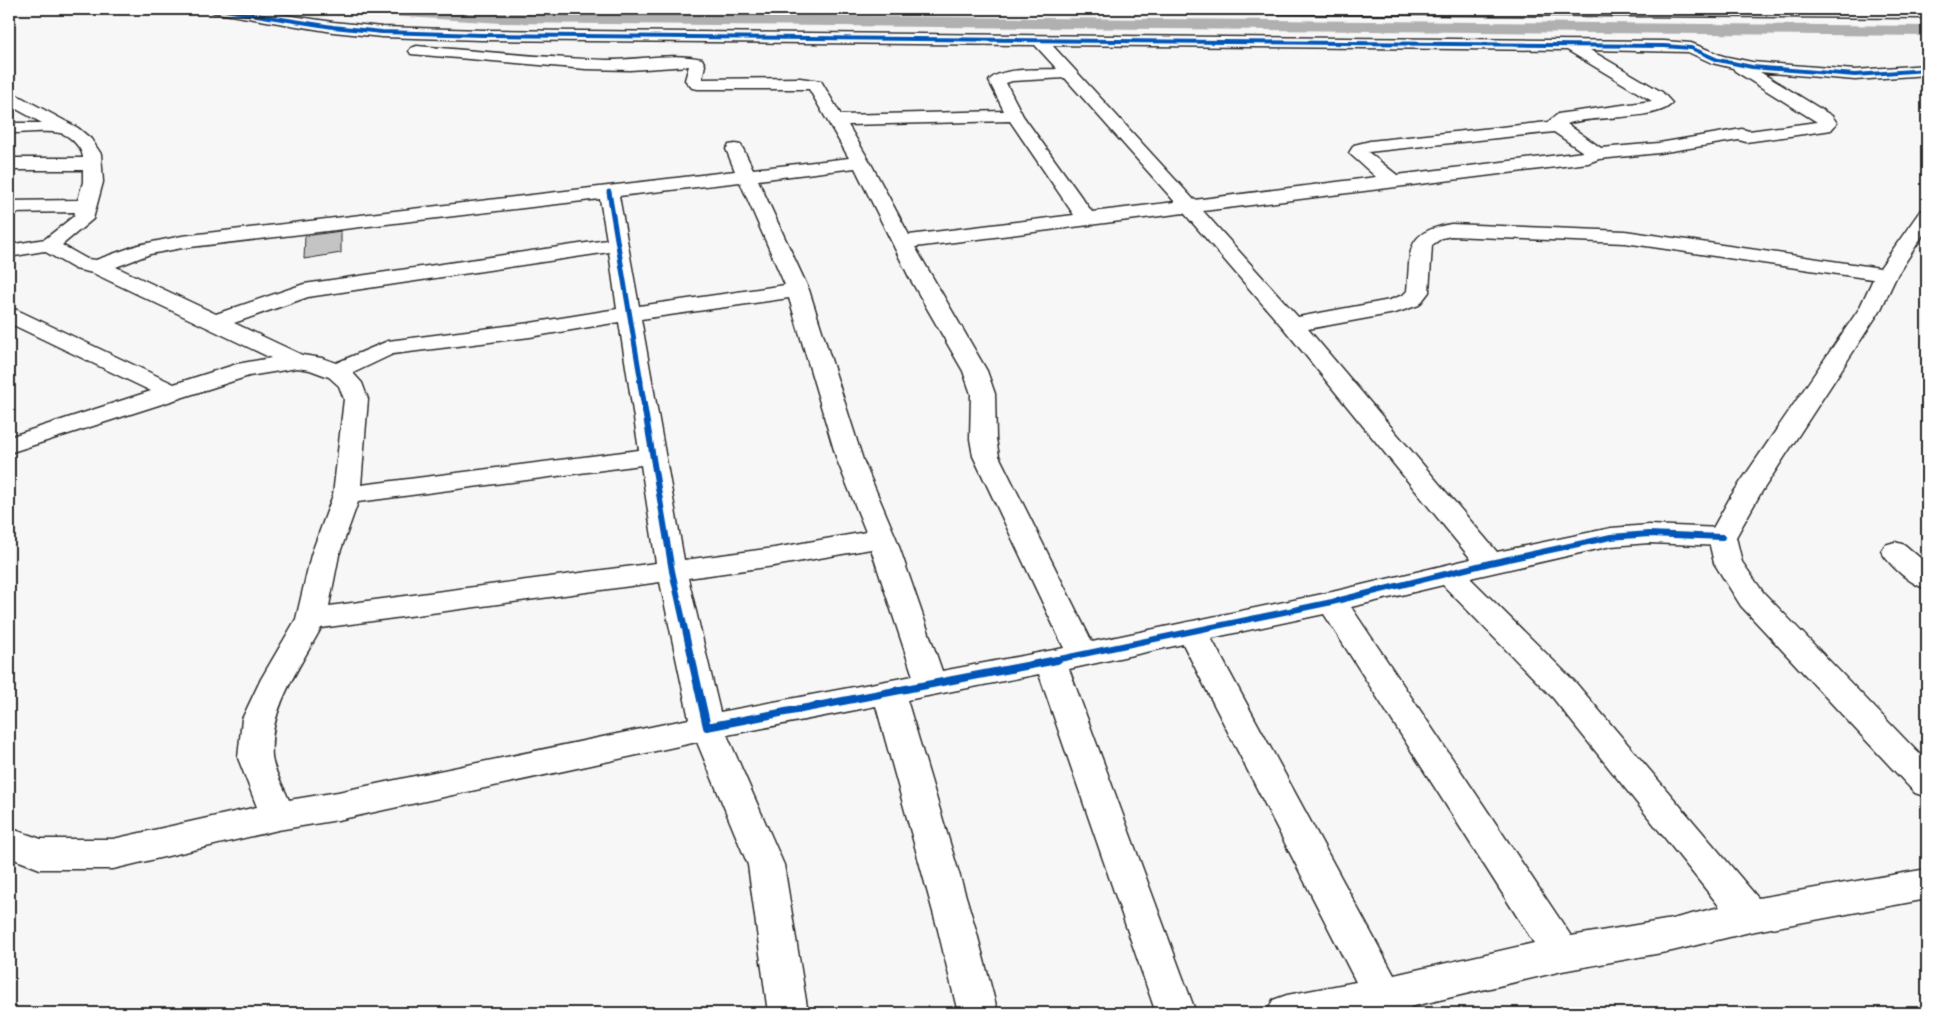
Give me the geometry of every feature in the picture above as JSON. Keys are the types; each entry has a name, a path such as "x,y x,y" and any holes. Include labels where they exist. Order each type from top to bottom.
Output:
{"street":[{"path":"218,9 312,24 382,32 482,35 1569,44 1691,48 1718,60 1734,64 1855,75 1927,70"},
{"path":"1188,9 1927,13"},
{"path":"1919,9 1927,13"},
{"path":"312,24 309,32 319,39 411,50 595,64 630,65 691,61 697,65 693,80 698,84 800,83 815,85 861,162 920,277 975,371 983,394 982,440 986,456 1023,535 1066,658 1176,1013"},
{"path":"1038,39 1293,324 1490,563"},
{"path":"1558,126 1556,123 1564,118 1652,108 1663,103 1656,96 1569,44"},
{"path":"902,242 1188,205 1588,157 1595,154 1659,148 1825,126 1828,123 1734,64"},
{"path":"1069,73 1000,78 997,81 1015,116 1087,219"},
{"path":"9,98 61,128 72,132 90,148 94,182 88,206 83,219 78,224 51,244 9,250"},
{"path":"836,120 1015,116"},
{"path":"1392,180 1363,158 1358,153 1360,149 1370,146 1558,126 1591,148 1595,154"},
{"path":"9,128 61,128"},
{"path":"735,149 798,290 850,460 882,538 931,684"},
{"path":"98,267 145,249 182,242 861,162"},
{"path":"9,164 93,164"},
{"path":"608,192 672,571 707,727 766,865 788,1013"},
{"path":"9,207 88,206"},
{"path":"1921,770 1752,599 1728,563 1722,537 1745,496 1870,309 1886,275 1927,214"},
{"path":"1293,324 1395,306 1411,300 1418,292 1422,245 1426,238 1436,232 1451,230 1625,238 1886,275"},
{"path":"51,244 52,248 58,253 82,265 98,267 297,362"},
{"path":"214,322 304,291 617,245"},
{"path":"337,372 388,348 530,330 798,290"},
{"path":"9,314 172,392"},
{"path":"9,445 245,369 297,362 314,363 337,372 350,383 356,399 346,495 324,555 311,619 277,679 258,719 255,758 278,816"},
{"path":"346,495 652,456"},
{"path":"9,842 40,854 113,854 278,816 338,806 707,727 1192,632 1332,602 1490,563 1611,537 1649,534 1722,537"},
{"path":"311,619 774,557 882,538"},
{"path":"1895,551 1927,579"},
{"path":"1449,574 1564,690 1750,916"},
{"path":"1332,602 1562,954"},
{"path":"1192,632 1389,1004"},
{"path":"888,692 957,930 978,1013"},
{"path":"1286,1013 1389,1004 1562,954 1672,935 1750,916 1927,884"}],"building":[{"path":"341,231 341,253 304,259 305,236"}],"waterway":[{"path":"359,9 501,18 1927,31"}],"cycle path":[{"path":"218,9 333,27 382,32 482,35 1664,46 1691,48 1718,60 1752,67 1855,75 1927,70"},
{"path":"609,192 672,571 707,727 1083,655 1332,602 1490,563 1611,537 1649,534 1722,537"}]}
